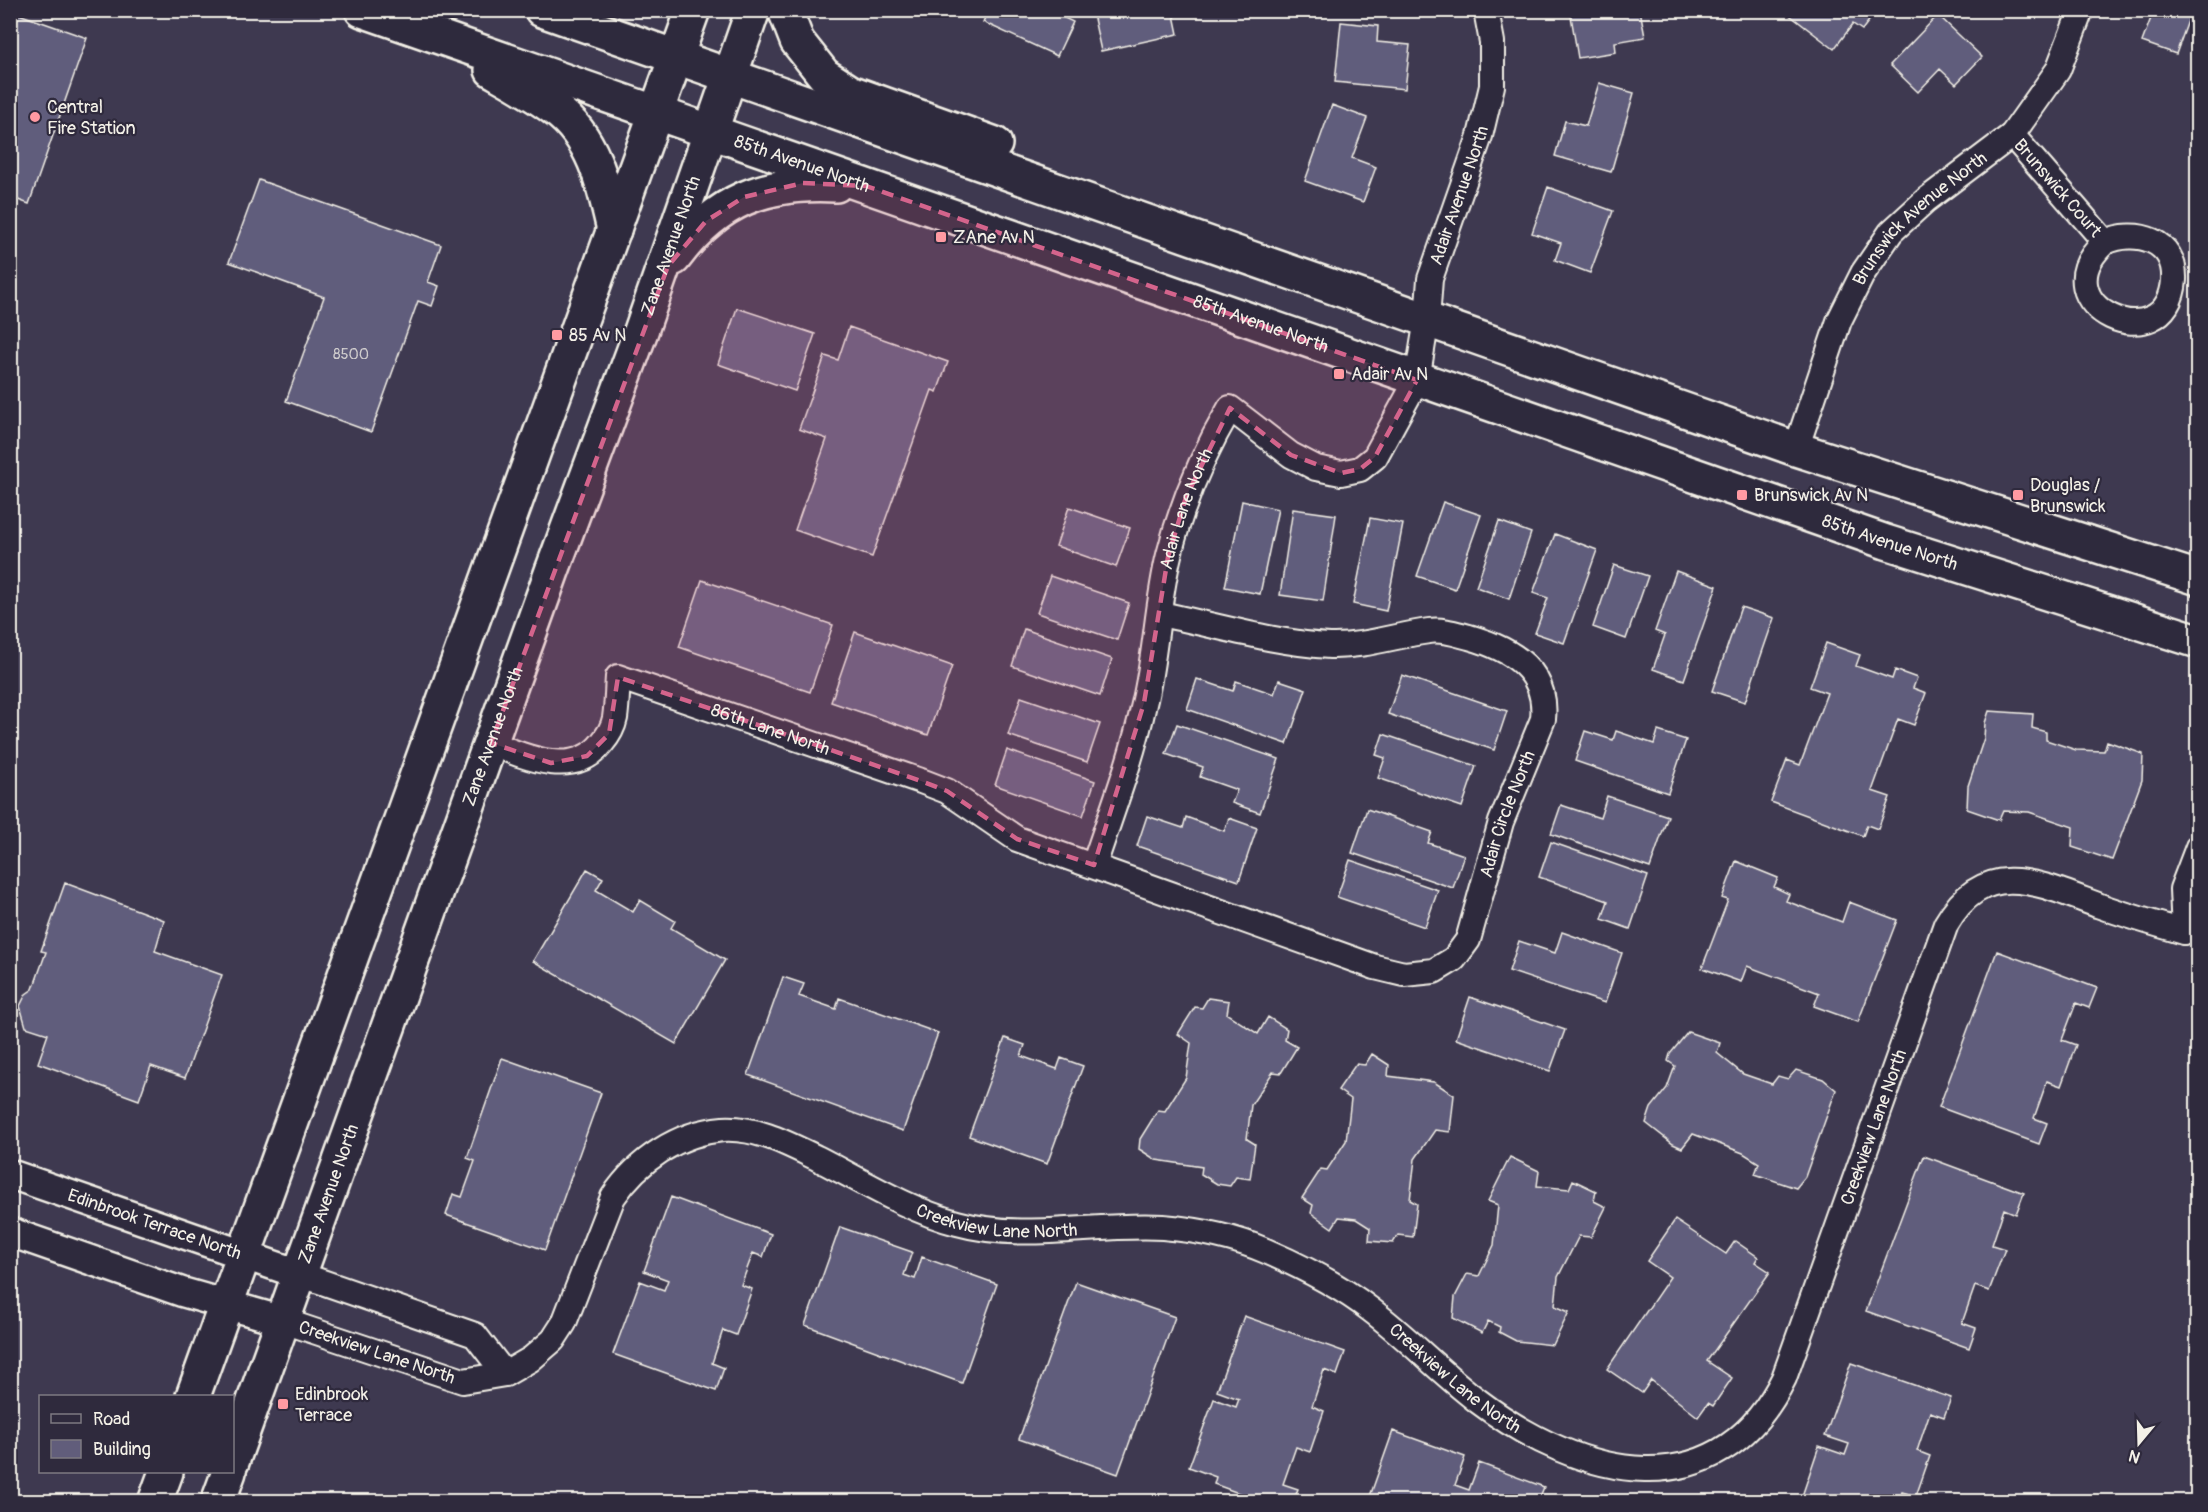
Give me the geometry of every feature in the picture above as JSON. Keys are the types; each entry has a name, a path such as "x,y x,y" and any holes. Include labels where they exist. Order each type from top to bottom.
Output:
{"main road":[{"name":"85th Avenue North","path":"362,10 1886,542 2198,641"},
{"path":"542,10 1796,449 2198,578"},
{"path":"193,1395 693,10"},
{"name":"Zane Avenue North","path":"234,1457 641,331 753,10"},
{"path":"785,10 796,41 809,60 824,75 850,92 1104,183 1159,225"},
{"path":"439,37 555,109 568,120 591,152 604,187 614,230"},
{"path":"641,331 668,266 686,242 724,208 744,197 803,183 866,186"},
{"path":"154,1502 166,1473"},
{"path":"218,1502 229,1473"}],"street":[{"name":"Adair Avenue North","path":"1417,380 1427,319 1430,279 1480,136 1492,86 1492,42 1486,10"},
{"name":"Brunswick Avenue North","path":"1796,449 1839,321 1863,273 1891,232 1926,200 2012,135 2058,70 2081,10"},
{"name":"Brunswick Court","path":"2012,135 2105,242"},
{"name":"Adair Lane North","path":"1094,865 1134,744 1144,703 1168,557 1186,497 1209,444 1230,408 1291,455 1316,468 1341,473 1360,469 1375,457 1417,380"},
{"name":"Adair Circle North","path":"1094,865 1375,967 1404,974 1434,972 1454,959 1468,940 1502,822 1543,720 1545,702 1540,686 1528,668 1512,654 1470,637 1431,630 1398,638 1332,646 1295,642 1160,614"},
{"name":"86th Lane North","path":"491,743 551,763 570,763 587,756 609,734 614,719 618,677 921,780 947,791 1017,839 1094,865"},
{"path":"2191,925 2182,889 2198,847"},
{"name":"Creekview Lane North","path":"284,1322 463,1381 506,1374 531,1359 553,1340 564,1323 613,1197 625,1179 672,1143 696,1134 724,1129 752,1131 781,1140 914,1206 953,1222 989,1230 1022,1233 1162,1227 1213,1234 1252,1246 1295,1264 1338,1286 1372,1311 1476,1400 1553,1448 1624,1473 1655,1475 1680,1472 1731,1449 1752,1433 1771,1408 1784,1378 1946,924 1967,895 1991,883 2015,879 2044,886 2133,918 2191,925"},
{"name":"Edinbrook Terrace North","path":"10,1174 299,1274"},
{"path":"10,1232 226,1305 284,1322"},
{"path":"299,1274 475,1335 506,1374"}],"highlighted area":[{"path":"803,183 866,186 1417,380 1375,457 1360,469 1341,473 1291,455 1230,408 1186,497 1168,557 1144,703 1094,865 1017,839 947,791 618,677 609,734 587,756 551,763 491,743 668,266 706,221 744,197"}],"building":[{"path":"988,10 1048,10 1073,22 1057,56 983,22"},
{"path":"1108,10 1173,10 1178,34 1101,51 1093,14"},
{"path":"1570,10 1640,10 1645,37 1615,42 1616,52 1578,58"},
{"path":"1783,10 1877,10 1862,30 1853,24 1834,49"},
{"path":"2154,10 2192,10 2176,54 2142,42"},
{"name":"Central Fire Station","path":"10,11 87,38 29,204 10,197"},
{"path":"1938,15 1982,57 1956,84 1940,69 1918,92 1890,65"},
{"path":"1341,22 1378,26 1377,42 1410,45 1405,89 1335,82"},
{"path":"1599,83 1634,93 1611,172 1555,156 1565,121 1586,126"},
{"path":"1332,105 1367,118 1352,158 1376,167 1363,202 1305,181"},
{"path":"259,180 441,245 428,282 439,286 432,306 418,301 371,432 286,401 324,297 229,262"},
{"path":"1548,187 1613,211 1590,273 1555,260 1561,243 1532,233"},
{"path":"737,308 815,334 795,391 718,364"},
{"path":"849,327 948,362 937,392 932,390 872,557 795,530 827,439 799,429 825,356 838,360"},
{"path":"1242,501 1278,509 1260,594 1225,587"},
{"path":"1443,502 1481,515 1455,589 1417,576"},
{"path":"1069,507 1130,528 1116,567 1056,546"},
{"path":"1293,509 1336,515 1323,601 1280,595"},
{"path":"1370,518 1403,524 1386,611 1353,604"},
{"path":"1499,521 1531,533 1509,599 1476,587"},
{"path":"1555,534 1597,550 1564,643 1535,633 1548,598 1533,593"},
{"path":"1614,565 1648,576 1626,639 1593,627"},
{"path":"1676,571 1717,586 1684,680 1653,669 1665,635 1655,631"},
{"path":"1050,576 1129,603 1117,640 1037,613"},
{"path":"702,580 833,625 810,692 679,647"},
{"path":"1741,607 1774,618 1745,702 1712,691"},
{"path":"1024,629 1112,659 1100,696 1012,666"},
{"path":"855,632 952,666 928,735 831,702"},
{"path":"1826,643 1860,655 1856,666 1892,679 1895,670 1917,678 1913,688 1926,693 1914,725 1898,719 1872,791 1890,797 1878,829 1867,825 1863,836 1771,802 1787,760 1800,765 1827,693 1810,687"},
{"path":"1402,675 1507,711 1494,750 1388,714"},
{"path":"1197,679 1233,691 1236,681 1274,694 1279,680 1306,689 1287,744 1187,709"},
{"path":"1021,697 1100,724 1087,762 1008,735"},
{"path":"1989,711 2033,714 2032,728 2046,732 2046,740 2076,750 2104,751 2107,741 2143,754 2142,780 2112,860 2072,847 2073,827 2029,812 2003,811 1999,820 1967,809 1968,786 1984,738"},
{"path":"1177,724 1279,759 1260,813 1232,803 1237,790 1200,777 1203,767 1166,754"},
{"path":"1585,731 1613,740 1616,731 1654,744 1658,731 1686,740 1668,793 1575,761"},
{"path":"1383,734 1476,766 1462,807 1378,778 1385,758 1376,755"},
{"path":"1007,750 1095,781 1083,816 995,785"},
{"path":"1607,796 1668,816 1650,868 1551,834 1561,805 1600,818"},
{"path":"1367,809 1432,832 1428,843 1464,855 1453,888 1352,853"},
{"path":"1147,816 1183,828 1186,817 1224,831 1229,818 1257,828 1239,881 1137,846"},
{"path":"1551,842 1648,876 1630,929 1602,919 1608,901 1539,877"},
{"path":"1350,860 1438,890 1425,927 1337,897"},
{"path":"1736,861 1778,878 1774,887 1789,894 1786,901 1842,922 1849,902 1897,920 1858,1022 1814,1006 1819,993 1747,966 1741,982 1702,968 1728,900 1722,898"},
{"path":"587,869 603,878 596,890 633,912 640,900 675,921 671,928 725,960 676,1044 533,961"},
{"path":"65,883 164,920 155,951 222,975 185,1078 151,1066 139,1100 38,1063 48,1034 26,1027 20,1006 26,994 33,989 46,952 41,951"},
{"path":"1562,932 1622,953 1605,1003 1509,971 1519,941 1555,953"},
{"path":"1997,951 2097,988 2089,1008 2076,1003 2062,1040 2076,1045 2061,1086 2047,1081 2034,1118 2047,1123 2039,1144 1939,1107"},
{"path":"783,977 804,984 799,996 836,1009 839,998 938,1033 903,1131 748,1075"},
{"path":"1470,997 1565,1030 1550,1071 1456,1039"},
{"path":"1208,998 1229,1001 1227,1014 1258,1034 1268,1017 1287,1029 1285,1040 1297,1047 1281,1073 1273,1072 1251,1105 1247,1139 1255,1144 1250,1179 1236,1177 1230,1186 1217,1184 1201,1174 1202,1167 1156,1160 1139,1149 1140,1139 1158,1110 1165,1111 1186,1078 1191,1043 1178,1034 1195,1007 1202,1008"},
{"path":"1688,1032 1720,1043 1717,1053 1743,1074 1772,1084 1778,1076 1788,1079 1796,1070 1823,1079 1836,1090 1805,1177 1796,1188 1755,1174 1759,1163 1743,1153 1693,1134 1682,1148 1673,1144 1646,1123 1651,1108 1667,1088 1675,1066 1668,1061 1670,1054"},
{"path":"1005,1038 1025,1045 1021,1056 1057,1069 1061,1058 1083,1066 1047,1164 969,1136"},
{"path":"1372,1054 1389,1065 1388,1076 1434,1082 1454,1095 1450,1132 1435,1130 1415,1159 1410,1200 1417,1204 1413,1237 1398,1235 1393,1243 1369,1241 1370,1228 1356,1219 1339,1217 1332,1228 1311,1213 1313,1205 1302,1198 1321,1169 1327,1170 1346,1141 1351,1099 1338,1090 1356,1064 1365,1065"},
{"path":"502,1058 601,1093 545,1250 446,1215 453,1194 462,1197 475,1161 467,1158"},
{"path":"1924,1156 2024,1193 2016,1214 2004,1209 1992,1245 2005,1249 1989,1291 1975,1286 1962,1323 1976,1328 1969,1348 1866,1311"},
{"path":"1510,1157 1539,1171 1537,1186 1569,1189 1573,1180 1596,1191 1594,1201 1606,1207 1591,1237 1579,1236 1558,1277 1555,1306 1569,1312 1553,1345 1516,1341 1499,1332 1500,1327 1488,1321 1482,1333 1453,1318 1455,1297 1467,1274 1479,1276 1494,1245 1498,1205 1488,1201"},
{"path":"671,1197 771,1234 763,1257 753,1253 741,1285 752,1289 736,1335 723,1330 712,1363 724,1368 716,1391 613,1354 640,1281 664,1290 668,1280 644,1271"},
{"path":"1675,1220 1726,1254 1735,1241 1758,1257 1755,1262 1770,1272 1707,1361 1732,1378 1713,1406 1708,1403 1698,1417 1651,1380 1642,1393 1607,1369 1670,1277 1647,1261"},
{"path":"840,1227 912,1252 904,1275 915,1279 922,1257 997,1284 962,1383 805,1325"},
{"path":"1076,1282 1175,1317 1118,1474 1019,1439"},
{"path":"1244,1316 1345,1352 1337,1375 1324,1370 1312,1406 1324,1411 1310,1452 1296,1447 1283,1484 1298,1489 1293,1502 1263,1502 1214,1484 1216,1477 1189,1467 1214,1399 1236,1407 1239,1399 1217,1391"},
{"path":"1851,1363 1951,1398 1944,1417 1930,1412 1917,1451 1930,1456 1916,1496 1902,1492 1899,1502 1800,1502 1819,1446 1845,1455 1849,1444 1825,1436"},
{"path":"1393,1431 1465,1457 1455,1485 1469,1490 1479,1463 1544,1487 1538,1502 1368,1502"}],"place":[{"name":"Central Fire Station","path":"35,117"},
{"name":"ZAne Av N","path":"941,237"},
{"name":"85 Av N","path":"557,335"},
{"name":"Adair Av N","path":"1339,374"},
{"name":"Brunswick Av N","path":"1742,495"},
{"name":"Douglas / Brunswick","path":"2018,495"},
{"name":"Edinbrook Terrace","path":"283,1404"}]}
